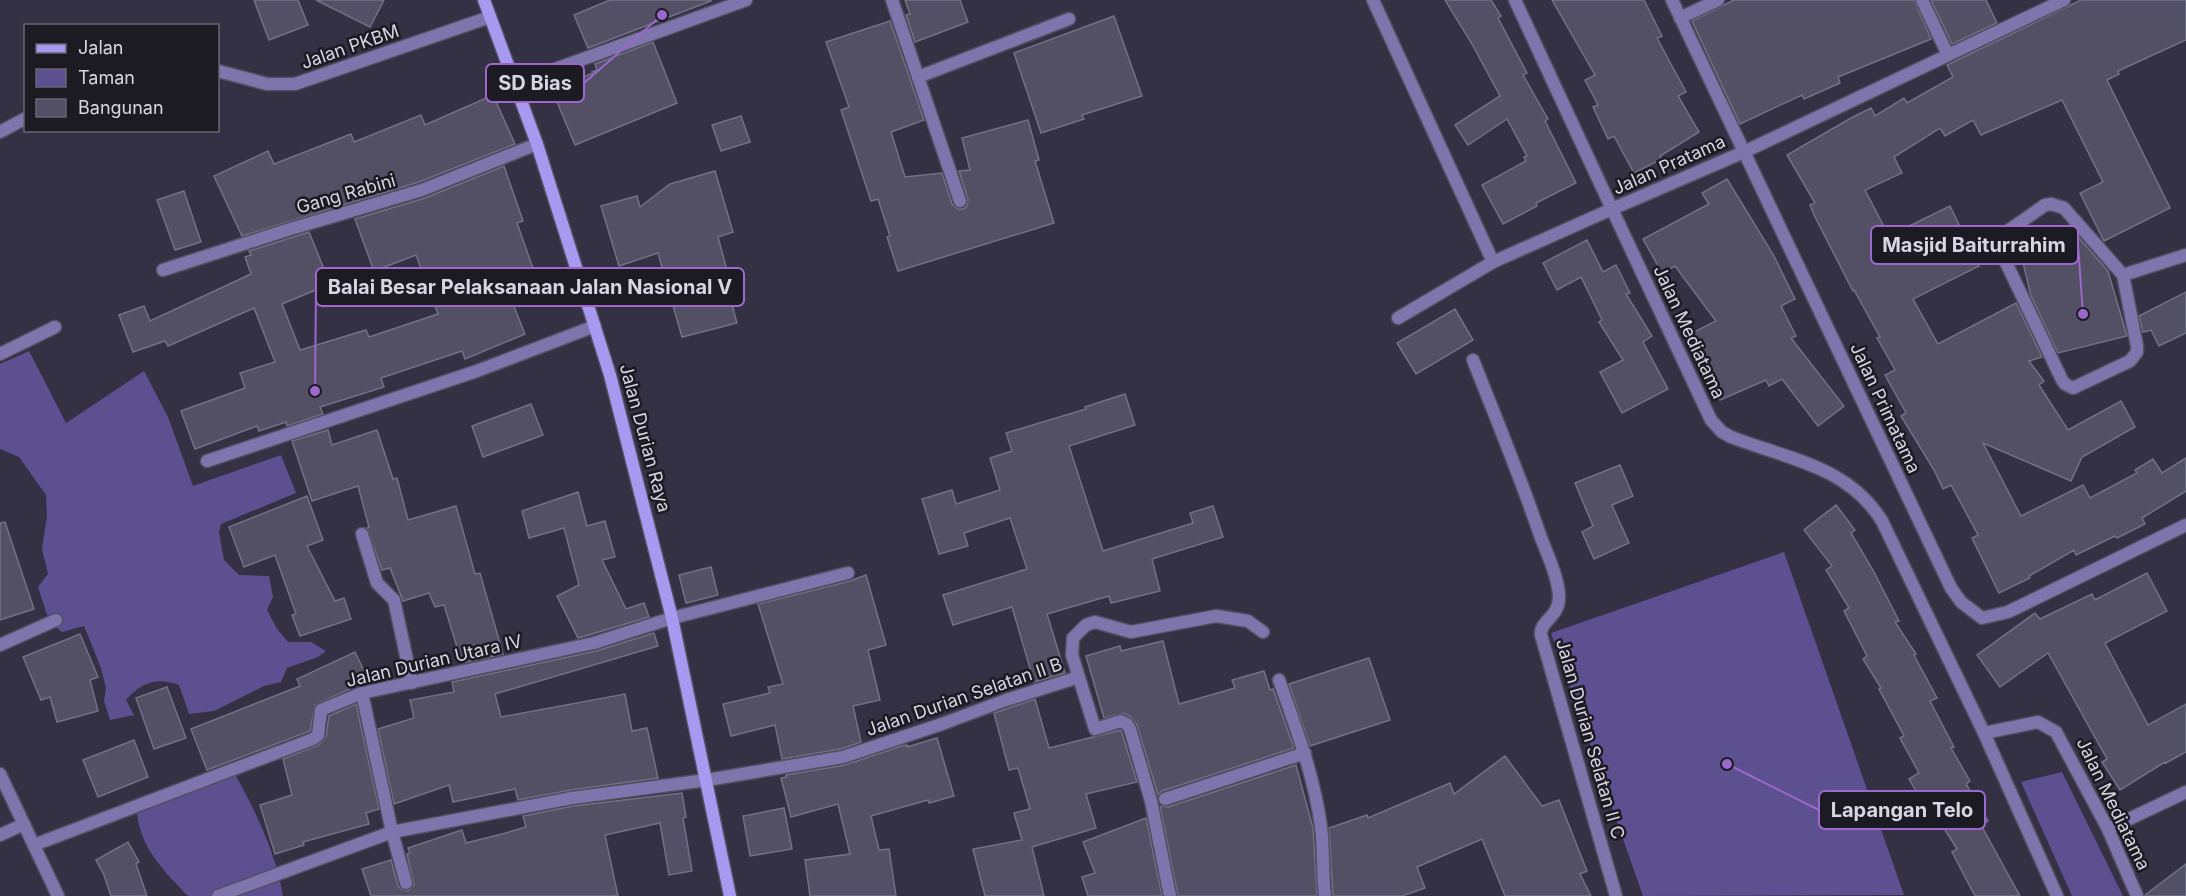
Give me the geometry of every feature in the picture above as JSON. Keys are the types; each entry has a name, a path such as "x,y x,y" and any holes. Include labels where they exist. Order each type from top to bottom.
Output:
{"main road":[{"name":"Jalan Durian Raya","path":"484,0 537,144 610,375 672,618 730,896"}],"street":[{"path":"514,84 746,0"},
{"path":"892,0 960,201"},
{"path":"1373,0 1493,262"},
{"name":"Jalan Pratama","path":"1515,0 1612,209 1744,152 2064,0"},
{"name":"Jalan Primatama","path":"1672,0 1951,588 1961,602 1982,618 2008,612 2186,525"},
{"path":"1680,18 1718,0"},
{"path":"1922,0 1948,55"},
{"name":"Jalan PKBM","path":"219,71 267,84 295,84 490,17"},
{"path":"918,77 1069,19"},
{"path":"0,132 24,119"},
{"name":"Gang Rabini","path":"163,270 422,190 537,144"},
{"path":"2045,205 2058,205 2064,208 2123,275 2137,352 2130,361 2073,388 2062,380 2003,257 2000,245 2002,237 2045,205"},
{"path":"1398,318 1493,262 1612,209"},
{"name":"Jalan Mediatama","path":"1612,209 1711,420 1722,432 1731,437 1832,473 1854,488 1871,504 1882,521 1984,733 2056,896"},
{"path":"2123,275 2186,255"},
{"path":"207,461 477,371 595,326"},
{"path":"0,354 54,327"},
{"name":"Jalan Durian Selatan II C","path":"1473,360 1525,489 1554,575 1558,603 1555,614 1542,627 1541,635 1616,896"},
{"path":"362,534 377,583 394,600 412,683"},
{"name":"Jalan Durian Utara IV","path":"34,845 313,740 318,735 321,710 362,693 594,643 672,618 848,573"},
{"path":"1079,677 1072,655 1072,638 1086,626 1095,622 1131,632 1216,616 1248,621 1263,632"},
{"path":"0,645 56,620"},
{"name":"Jalan Durian Selatan II B","path":"218,896 392,832 572,798 707,780 843,757 1005,700 1079,677 1095,729 1121,721 1130,729 1151,801 1170,896"},
{"path":"1279,680 1305,753 1321,830 1321,867 1325,896"},
{"path":"362,693 392,832 406,884"},
{"name":"Jalan Mediatama","path":"1984,733 2038,722 2056,732 2108,829 2137,896"},
{"path":"1165,799 1305,753"},
{"path":"0,774 58,896"},
{"path":"2108,829 2186,792"},
{"path":"0,836 24,824"}],"green space":[{"path":"29,351 66,423 144,371 168,417 193,486 281,455 296,493 221,524 219,532 224,560 239,575 269,576 273,597 267,610 277,629 288,642 311,642 326,651 318,657 287,668 281,682 264,686 214,711 189,714 179,685 156,681 144,685 126,700 134,715 110,720 104,701 106,688 101,668 84,626 62,632 49,621 38,587 48,574 42,549 47,516 46,495 19,457 0,449 0,364"},
{"path":"1784,552 1904,895 1643,896 1551,633"},
{"path":"2062,772 2123,896 2072,896 2021,782"},
{"path":"235,774 264,833 276,864 283,896 188,896 155,859 143,838 137,814 204,783"}],"building":[{"path":"254,0 298,0 308,25 269,40"},
{"path":"316,0 384,0 370,27"},
{"path":"610,0 711,1 588,48 574,15"},
{"path":"905,0 960,0 968,22 915,42 906,15 910,14"},
{"path":"1445,0 1491,0 1501,16 1498,18 1527,73 1523,75 1548,119 1545,121 1576,183 1536,203 1537,206 1503,224 1482,185 1526,161 1524,157 1527,156 1507,119 1468,145 1455,125 1500,96"},
{"path":"1552,0 1644,0 1662,36 1657,38 1686,92 1678,96 1699,132 1660,156 1662,159 1634,173 1614,136 1608,139 1593,107 1598,105 1585,80 1595,75"},
{"path":"1734,0 1914,0 1931,39 1838,77 1840,83 1804,99 1802,95 1740,124 1692,21"},
{"path":"1931,0 1986,0 1997,23 1952,44"},
{"path":"2081,0 2186,0 2186,40 2118,71 2119,74 2107,80 2170,208 2104,241 2080,193 2103,182 2062,100 1981,135 1973,120 1945,136 1940,128 1894,157 1902,173 1865,190 1889,236 1950,206 1979,266 1913,299 1938,344 2016,303 2042,357 2029,361 2044,381 2039,385 2068,430 2121,401 2135,427 2082,457 2071,481 1983,443 2021,516 2083,485 2090,498 2137,473 2135,470 2153,459 2162,473 2186,458 2186,491 2142,518 2145,524 2076,555 2074,550 2029,576 2030,578 1999,593 1972,538 1978,535 1951,485 1943,489 1901,416 1906,413 1885,375 1895,370 1877,338 1880,337 1853,291 1815,217 1810,205 1815,203 1787,155 1871,108 1875,116 1904,98 1907,103 1953,77 1947,65"},
{"path":"1114,16 1142,96 1082,115 1084,119 1041,133 1014,53"},
{"path":"890,21 924,120 891,132 905,177 942,173 952,204 958,209 963,209 967,206 968,199 959,171 970,170 962,138 1028,120 1039,160 1035,161 1054,223 898,271 878,199 871,201 841,110 849,107 826,42"},
{"path":"653,42 677,103 575,145 552,90 593,73 597,70 595,64"},
{"path":"493,95 515,144 419,182 242,236 214,176 268,151 274,164 351,134 354,142 421,115 425,125"},
{"path":"741,116 750,142 721,151 712,125"},
{"path":"504,166 523,221 517,223 535,274 505,284 525,334 465,359 462,351 381,378 384,387 320,407 323,414 287,426 286,422 259,431 257,426 195,449 181,411 245,388 240,373 275,362 254,308 168,346 165,341 133,352 119,315 144,306 150,321 251,274 245,257 251,255 249,251 309,232 330,284 282,304 300,350 366,330 369,337 438,314 416,255 374,271 355,219 425,198"},
{"path":"715,171 733,232 718,237 728,274 724,275 737,323 682,337 658,253 619,266 601,206 637,196 640,207 670,184"},
{"path":"1727,179 1774,256 1795,299 1781,306 1796,336 1791,338 1844,406 1818,426 1782,379 1769,386 1766,380 1720,400 1690,334 1716,321 1675,266 1662,273 1643,239 1709,204 1702,193"},
{"path":"184,191 201,242 175,250 157,200"},
{"path":"2074,232 2108,271 2127,336 2058,353 2031,296 2019,246"},
{"path":"1587,240 1603,272 1616,265 1630,293 1626,294 1652,336 1643,342 1668,389 1622,413 1600,372 1623,360 1599,322 1602,320 1581,277 1557,290 1543,263"},
{"path":"2186,292 2186,333 2159,346 2151,330 2143,332 2139,316"},
{"path":"1455,309 1473,340 1416,374 1397,343"},
{"path":"1125,394 1135,425 1069,446 1103,551 1193,523 1190,513 1213,506 1223,537 1152,559 1160,591 1111,603 1109,596 1047,614 1065,673 1034,682 1012,607 953,625 943,595 1027,569 1010,518 964,533 968,546 939,554 922,499 952,490 956,504 1000,490 990,458 1012,451 1006,433 1086,409 1085,407"},
{"path":"531,404 543,435 483,457 472,426"},
{"path":"328,430 332,445 377,430 393,479 397,478 408,520 456,506 475,574 480,573 503,654 462,663 444,605 435,607 429,593 403,601 390,568 382,570 367,528 369,527 358,486 312,501 292,441"},
{"path":"1620,465 1633,496 1612,505 1629,543 1594,559 1582,532 1593,526 1575,483"},
{"path":"578,492 587,526 605,521 615,557 602,560 626,609 644,603 649,617 578,638 557,596 579,585 564,528 529,538 522,511"},
{"path":"307,496 323,540 307,546 335,601 344,598 351,619 300,636 292,615 296,614 275,555 244,567 229,527"},
{"path":"1836,505 1855,530 1851,533 1874,572 1899,621 1895,622 1916,654 1914,655 1937,698 1930,701 1954,747 1951,748 1970,781 1966,784 1988,821 1981,825 2020,896 1975,896 1952,852 1957,849 1932,809 1928,812 1909,779 1919,773 1900,738 1904,736 1879,689 1881,688 1863,659 1867,656 1844,611 1849,608 1826,570 1832,566 1804,530"},
{"path":"5,522 34,609 0,620 0,523"},
{"path":"711,567 718,595 686,603 679,575"},
{"path":"2147,573 2167,611 2105,643 2148,725 2186,704 2186,752 2165,762 2120,790 2102,762 2107,759 2048,653 2000,687 1977,655 2035,613 2040,619 2092,594 2095,600"},
{"path":"866,575 886,645 868,650 880,700 853,706 861,742 841,749 782,759 775,725 731,736 723,704 770,693 768,687 783,684 758,604"},
{"path":"654,633 658,646 495,694 501,717 625,694 632,731 647,728 658,778 518,800 515,789 453,802 449,785 394,804 378,729 414,718 410,700 454,692 452,682 596,651"},
{"path":"80,634 98,677 90,680 98,711 57,722 50,697 41,700 23,657"},
{"path":"1163,641 1179,704 1235,688 1232,680 1264,671 1270,690 1273,689 1294,748 1162,791 1158,795 1137,725 1131,717 1124,713 1104,718 1086,656 1120,646 1121,651"},
{"path":"355,652 368,679 315,705 310,731 207,770 191,729 300,686 297,679"},
{"path":"1369,658 1390,720 1310,746 1289,684"},
{"path":"167,687 186,738 154,749 136,698"},
{"path":"1035,699 1049,748 1121,730 1137,782 1086,794 1096,828 1032,847 1044,896 985,896 973,849 1022,840 1014,813 1030,809 1018,768 1009,770 994,713"},
{"path":"356,704 379,809 366,813 369,824 303,842 304,845 275,854 260,805 292,795 283,759 318,745 326,737 329,716"},
{"path":"937,738 954,796 929,803 928,800 871,816 879,850 889,849 896,896 810,896 805,860 850,854 838,804 791,817 781,778 786,775 845,765 901,746 907,745 907,747"},
{"path":"134,740 148,777 98,797 83,760"},
{"path":"1505,756 1542,806 1559,800 1587,871 1580,874 1591,896 1505,896 1482,839 1417,867 1425,888 1402,896 1333,896 1329,828 1367,815 1368,818 1450,783 1454,794"},
{"path":"1296,765 1313,828 1317,896 1178,896 1160,806 1168,807"},
{"path":"682,793 686,817 683,818 692,871 669,875 660,823 605,835 618,896 371,896 362,869 391,860 398,886 408,891 414,885 407,854 410,853 408,848 462,830 466,843 502,834 526,827 523,816 573,806"},
{"path":"784,808 792,849 750,856 743,816"},
{"path":"1146,818 1162,896 1088,896 1082,877 1095,873 1083,842"},
{"path":"128,842 139,862 136,864 147,896 111,896 96,860"},
{"path":"2186,864 2186,896 2145,896 2145,895"}],"place":[{"name":"SD Bias","path":"662,15"},
{"name":"Masjid Baiturrahim","path":"2083,314"},
{"name":"Balai Besar Pelaksanaan Jalan Nasional V","path":"315,391"},
{"name":"Lapangan Telo","path":"1727,764"}]}
